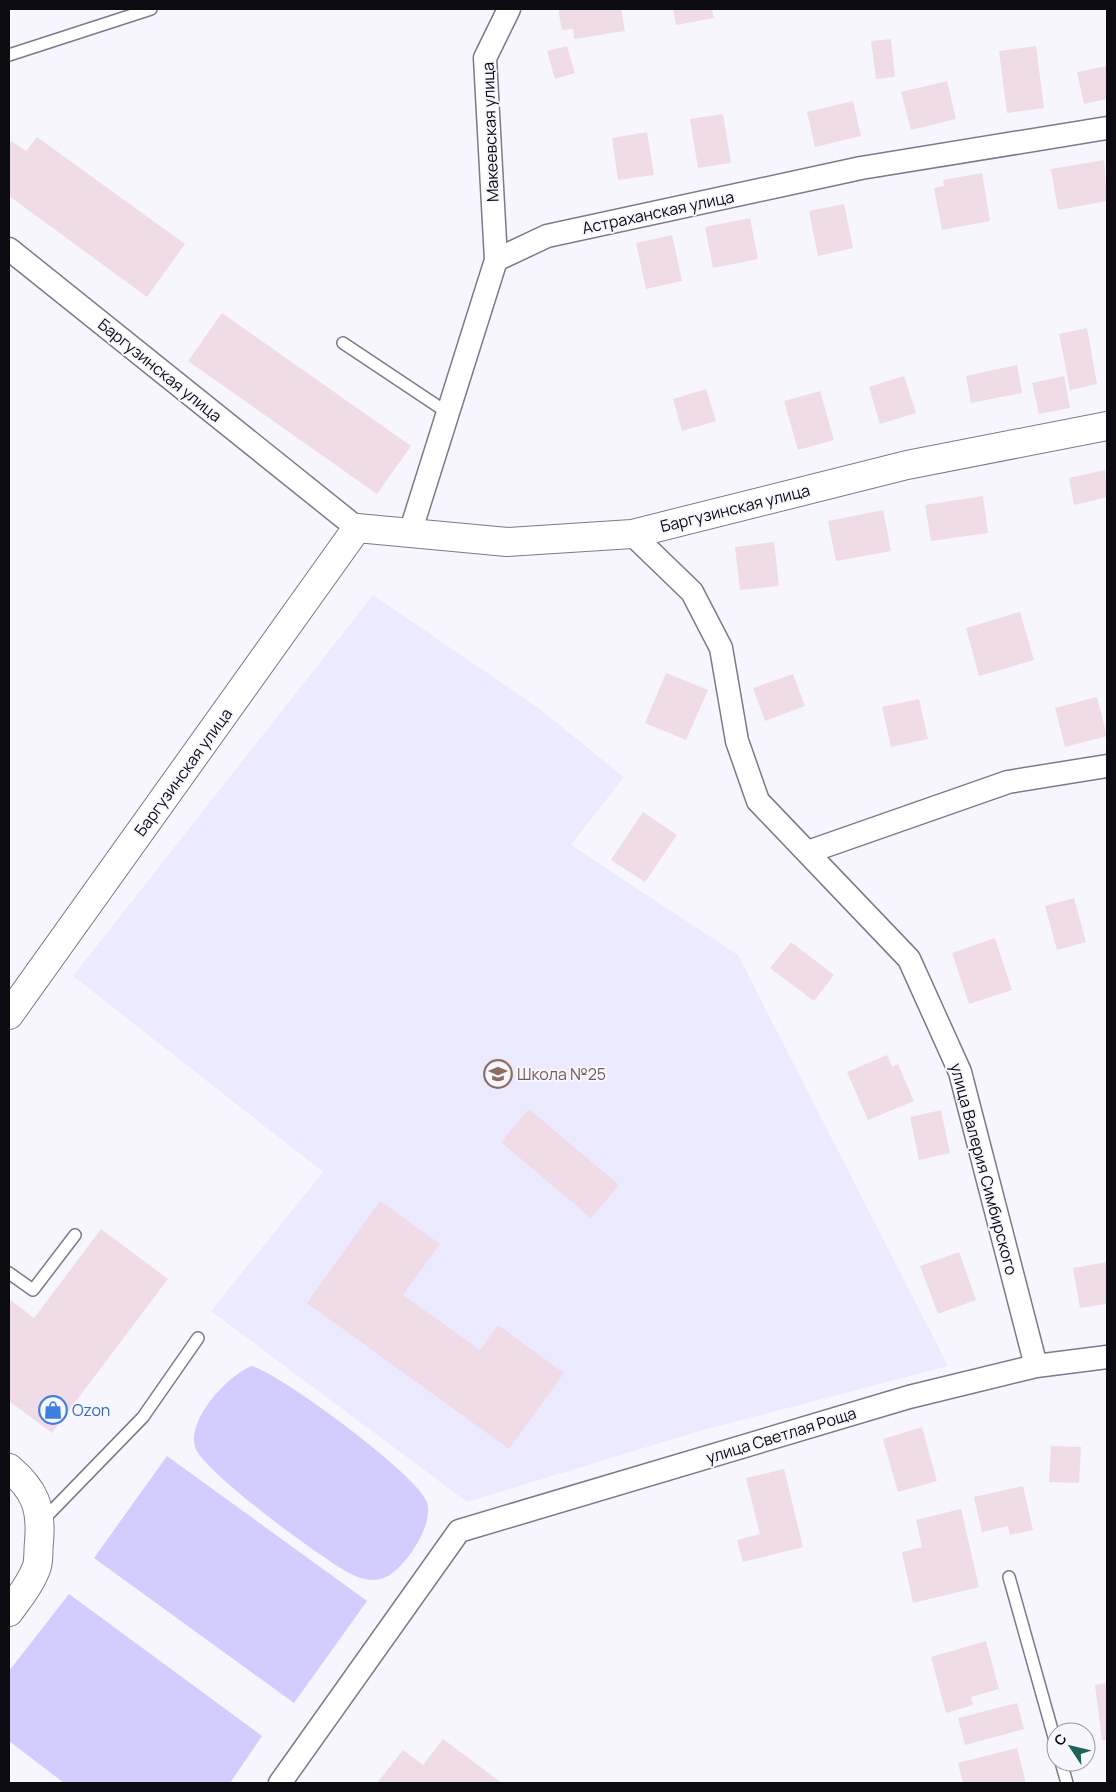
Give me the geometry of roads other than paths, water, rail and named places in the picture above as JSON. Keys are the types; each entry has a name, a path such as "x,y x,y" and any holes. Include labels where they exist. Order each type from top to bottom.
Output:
{"street":[{"name":"Макеевская улица","path":"496,260 486,58 509,9"},
{"name":"Астраханская улица","path":"496,260 547,236 861,168 1107,128"},
{"name":"Баргузинская улица","path":"9,249 357,528 507,542 632,534 907,465 1107,426"},
{"path":"410,533 496,260"},
{"name":"Баргузинская улица","path":"13,1001 357,528"},
{"name":"улица Валерия Симбирского","path":"632,534 692,592 721,648 737,741 758,800 909,959 960,1072 1036,1366"},
{"path":"808,852 1008,782 1107,766"},
{"name":"улица Светлая Роща","path":"280,1783 459,1531 909,1397 1036,1366 1107,1357"},
{"path":"9,1468 24,1480 35,1497 41,1522 37,1566 9,1612"}],"lane":[{"path":"9,54 151,9"},
{"path":"344,343 448,413"},
{"path":"9,1273 33,1290 75,1235"},
{"path":"41,1522 143,1417 198,1338"},
{"path":"1009,1577 1050,1722"}],"place":[{"name":"Школа №25","path":"498,1074"},
{"name":"Ozon","path":"53,1410"}]}
